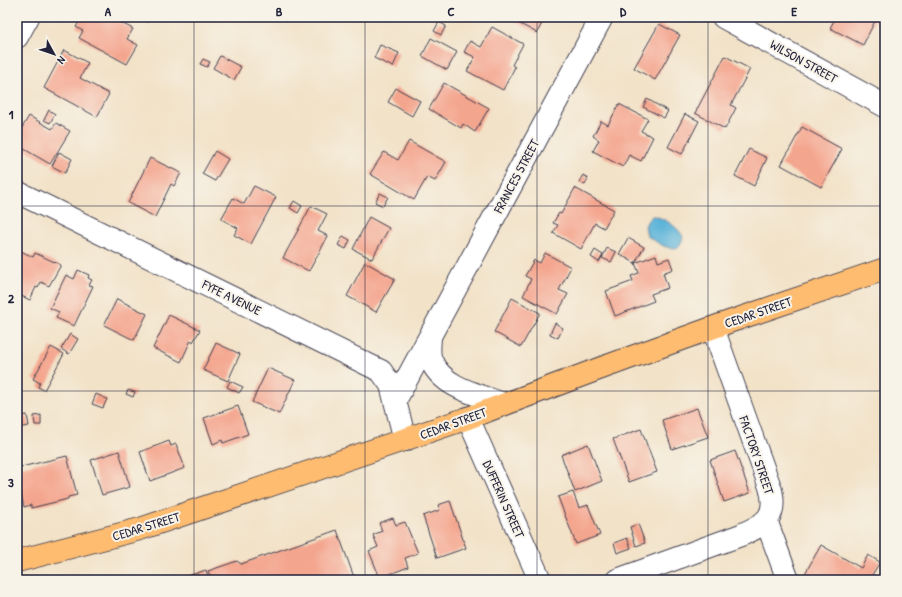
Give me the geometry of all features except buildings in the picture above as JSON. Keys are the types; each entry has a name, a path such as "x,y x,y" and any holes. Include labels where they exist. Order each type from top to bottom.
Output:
{"main road":[{"name":"CEDAR STREET","path":"17,561 140,529 405,440 713,328 885,269"}],"street":[{"path":"17,36 28,17"},
{"name":"FRANCES STREET","path":"394,401 602,17"},
{"name":"WILSON STREET","path":"722,17 885,106"},
{"name":"FYFE AVENUE","path":"17,192 381,371 391,385 405,440"},
{"name":"FACTORY STREET","path":"713,328 772,494 773,506 771,513 766,520"},
{"path":"430,336 430,352 432,361 448,381 459,387 504,404"},
{"name":"DUFFERIN STREET","path":"468,418 540,580"},
{"path":"617,580 741,535 759,526 766,520 788,580"}],"water":[{"path":"652,216 665,220 679,230 683,238 679,247 666,247 647,236 645,226"}]}
